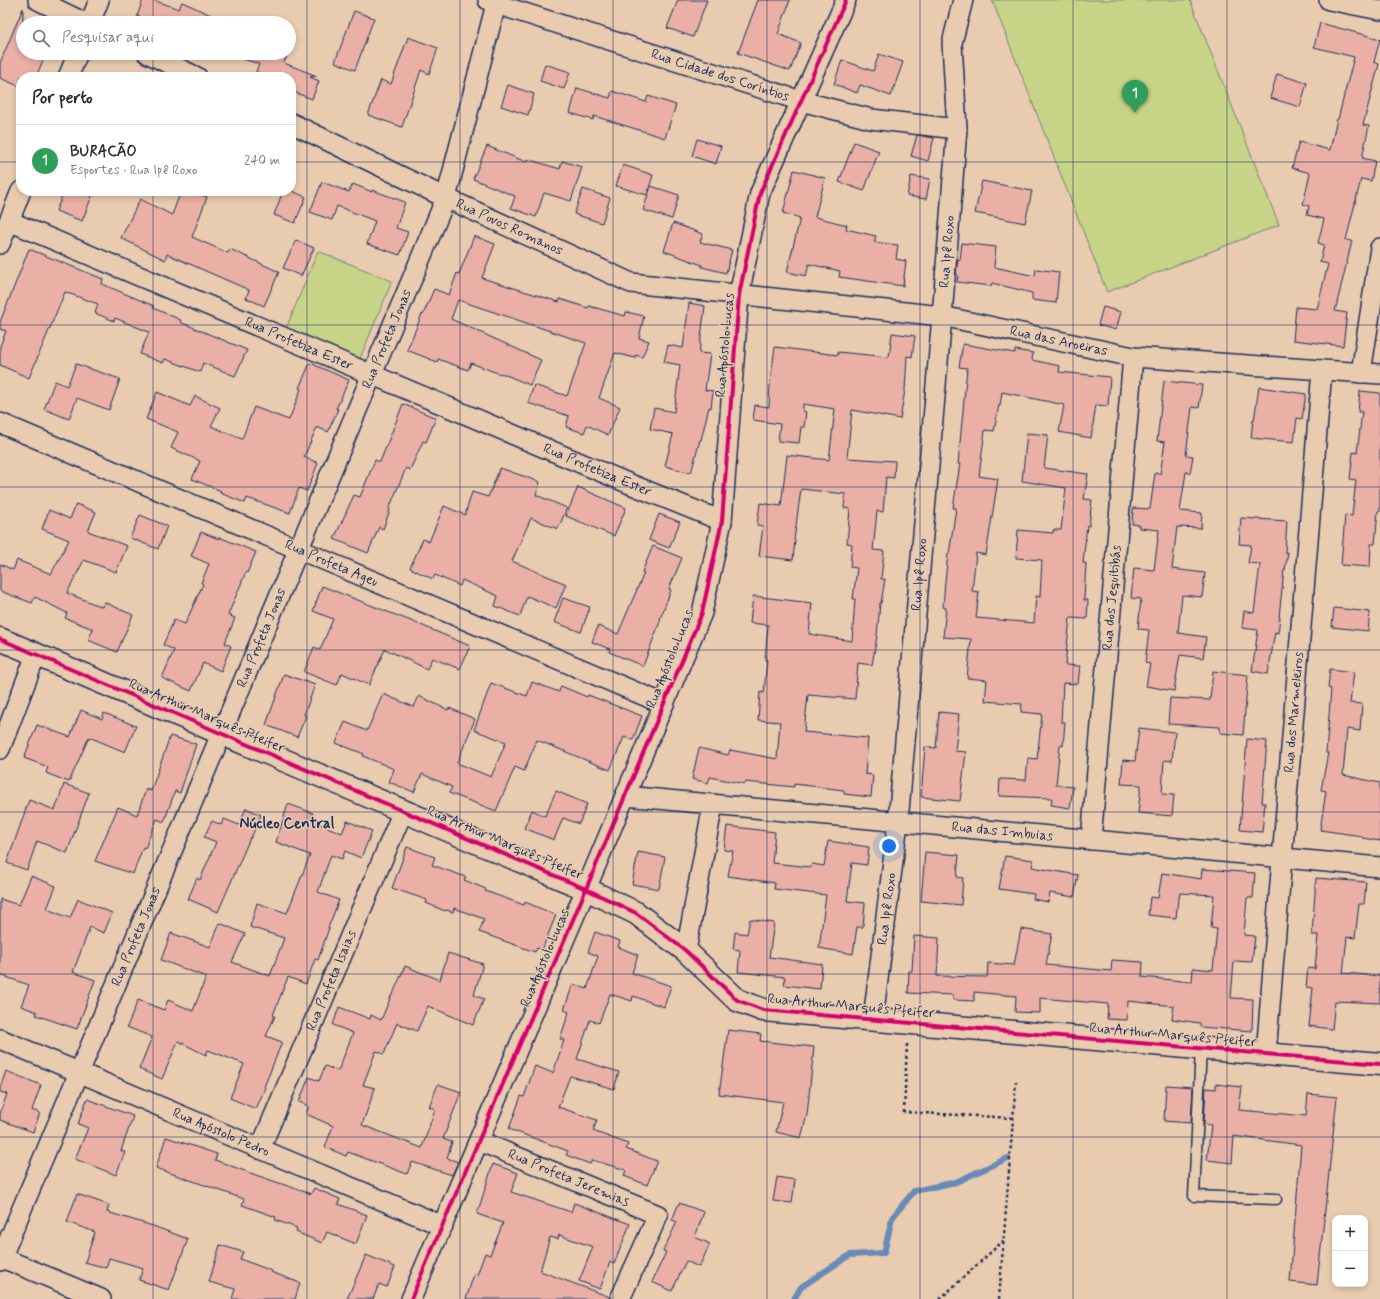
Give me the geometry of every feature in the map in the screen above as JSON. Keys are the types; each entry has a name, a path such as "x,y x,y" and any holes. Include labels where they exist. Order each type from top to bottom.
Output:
{"street":[{"path":"38,0 71,16"},
{"path":"93,16 99,0"},
{"name":"Rua Apóstolo Lucas","path":"411,1299 586,890 702,613 722,521 739,294 760,193 846,0"},
{"name":"Rua Ipê Roxo","path":"873,1020 898,822 957,129 952,44 963,0"},
{"path":"1329,0 1380,10"},
{"name":"Rua Cidade dos Coríntios","path":"494,1 801,101 871,119 957,129"},
{"name":"Rua Profeta Jonas","path":"1,1258 446,198 494,1"},
{"path":"70,72 75,60"},
{"path":"162,60 187,72"},
{"name":"Rua Povos Romanos","path":"296,125 446,198 631,283 739,294"},
{"path":"0,244 19,196"},
{"name":"Rua Profetiza Ester","path":"9,221 616,478 722,521"},
{"path":"1361,373 1380,248"},
{"name":"Rua das Aroeiras","path":"739,294 942,316 1133,357 1380,374"},
{"name":"Rua dos Jequitibás","path":"1091,840 1133,357"},
{"name":"Rua dos Marmeleiros","path":"1266,1054 1322,370"},
{"name":"Rua Profeta Ageu","path":"0,423 664,704"},
{"name":"Rua Arthur Marquês Pfeifer","path":"0,640 403,811 636,913 686,951 737,1000 763,1010 1380,1064"},
{"path":"0,748 36,655"},
{"name":"Rua das Imbuias","path":"625,796 1380,867"},
{"path":"686,951 713,804"},
{"name":"Rua Profeta Isaias","path":"260,1149 403,811"},
{"name":"Rua Apóstolo Pedro","path":"0,1039 442,1226"},
{"name":"Rua Profeta Jeremias","path":"479,1141 658,1215 620,1299"},
{"path":"1,1258 101,1299"}],"lane":[{"path":"1201,1048 1194,1196 1276,1200"}],"path":[{"path":"908,1023 904,1112 1013,1118"},
{"path":"999,1299 1016,1082"},
{"path":"940,1299 1004,1240"}],"green space":[{"path":"992,0 1190,0 1279,225 1107,292"},
{"path":"318,251 392,281 359,361 285,331"}],"building":[{"path":"143,0 153,0 179,9 182,2 213,16 137,16"},
{"path":"678,0 707,0 693,37 667,28"},
{"path":"758,0 790,0 778,34 801,43 790,71 738,53"},
{"path":"23,8 23,16 20,16"},
{"path":"354,11 374,18 355,70 335,62"},
{"path":"1320,23 1380,39 1374,62 1379,64 1363,125 1369,126 1362,158 1375,161 1371,181 1361,179 1346,240 1352,241 1335,311 1347,313 1343,346 1293,340 1296,307 1317,309 1328,264 1320,262 1324,245 1318,243 1324,219 1307,215 1309,206 1303,204 1310,173 1292,168 1299,142 1330,150 1354,57 1314,47"},
{"path":"16,25 16,60 43,60 38,72 16,72 16,85 0,78 0,63"},
{"path":"408,37 438,48 429,74 421,70 402,127 368,115 381,80 391,84"},
{"path":"879,54 903,62 891,96 860,85 857,93 834,84 842,60 873,71"},
{"path":"246,60 285,60 284,63 317,76 310,77 319,81 312,99 296,93 296,72 256,72 259,64"},
{"path":"545,64 570,72 564,89 540,81"},
{"path":"1277,74 1307,83 1300,107 1270,98"},
{"path":"508,85 534,94 528,115 501,106"},
{"path":"577,88 610,98 612,91 646,102 648,96 676,105 665,138 594,116 593,120 570,113"},
{"path":"917,135 934,138 928,161 911,156"},
{"path":"697,139 721,146 716,164 692,156"},
{"path":"854,142 879,151 864,191 839,182"},
{"path":"487,146 526,162 527,159 560,169 562,161 582,167 571,201 544,193 536,217 511,208 515,196 473,179"},
{"path":"623,165 653,175 647,195 616,186"},
{"path":"794,170 825,178 815,217 847,225 846,229 876,236 874,242 898,245 896,259 906,261 903,286 839,277 840,271 809,264 806,276 787,272 800,218 783,213"},
{"path":"911,176 930,179 926,199 907,196"},
{"path":"982,181 1032,191 1025,223 975,213"},
{"path":"322,182 349,192 353,184 372,192 372,190 405,202 396,228 408,232 400,255 367,244 375,221 337,206 332,220 310,212"},
{"path":"651,186 679,195 672,219 643,210"},
{"path":"583,189 610,198 602,223 574,214"},
{"path":"296,193 306,197 295,223 274,215 281,196 296,196"},
{"path":"62,196 92,196 82,221 56,211"},
{"path":"179,196 207,197 192,237 228,253 230,249 279,272 264,306 246,298 249,290 167,254 165,260 121,238 140,199 172,215"},
{"path":"673,223 703,234 700,242 732,250 726,273 702,267 702,265 664,251"},
{"path":"474,236 495,244 482,278 559,302 560,299 588,308 589,306 625,316 626,312 644,316 639,338 649,341 642,357 635,355 635,358 615,353 599,398 620,407 608,435 587,425 584,433 566,427 569,416 528,403 534,385 567,396 586,343 458,300 451,319 541,360 530,385 471,363 468,370 438,359 437,362 407,350 434,289 449,295 457,273 459,274"},
{"path":"296,240 314,248 301,276 283,268"},
{"path":"962,243 996,247 994,267 1035,276 1036,269 1059,272 1056,303 1032,300 1032,293 992,283 991,286 957,282 958,275 956,274 958,259 960,260"},
{"path":"29,249 103,279 102,284 154,306 153,308 181,320 180,322 247,350 235,376 203,363 200,372 165,359 163,363 140,354 149,332 115,318 114,321 95,313 98,304 65,292 29,378 0,365 0,346 6,331 0,329 0,322"},
{"path":"689,303 705,306 699,353 710,354 705,390 713,391 711,408 709,407 691,473 665,466 673,434 650,429 654,408 674,412 680,365 664,362 668,345 683,348"},
{"path":"1103,307 1121,312 1116,330 1098,325"},
{"path":"892,333 915,336 912,357 907,356 905,390 900,419 852,410 847,458 895,461 894,478 886,477 883,512 877,511 873,550 884,551 881,579 885,579 880,603 877,636 872,665 858,663 855,699 808,695 804,732 868,738 865,774 873,775 871,797 844,794 844,790 794,784 794,787 746,782 745,784 710,777 708,783 692,779 699,748 728,755 730,750 777,759 780,722 758,720 760,692 764,693 768,625 750,623 753,596 812,603 809,634 852,641 855,599 853,599 857,568 850,567 852,544 847,543 850,509 844,508 845,494 801,489 794,540 793,560 759,556 763,526 757,525 760,503 781,506 787,455 829,460 835,409 803,404 803,411 806,412 804,427 801,427 799,443 778,441 780,424 753,420 755,405 769,407 770,383 775,347 838,355 838,352 889,357"},
{"path":"963,344 1015,353 1015,350 1033,353 1032,360 1060,366 1059,372 1110,377 1108,406 1096,405 1091,438 1059,432 1064,405 1002,392 994,431 985,430 979,476 998,479 986,555 976,553 972,591 979,592 976,618 1034,623 1036,596 1040,597 1042,560 1016,558 1018,530 1053,533 1053,530 1061,530 1066,488 1022,481 1027,433 1048,435 1044,468 1088,474 1084,499 1092,500 1089,526 1087,525 1083,563 1086,563 1084,600 1088,600 1087,619 1070,618 1065,665 1080,666 1078,684 1063,683 1061,722 1065,722 1063,746 1060,745 1056,785 1073,787 1070,808 1051,805 1052,798 999,796 1000,779 1026,780 1028,758 1037,759 1042,714 1021,712 1022,704 985,701 987,680 967,678 971,639 943,637 946,608 943,607 945,581 956,508 953,508 960,464 958,464 967,368 959,367"},
{"path":"310,363 349,380 328,432 317,427 304,457 318,463 307,491 299,488 290,513 247,498 245,503 220,493 221,491 192,479 200,461 171,448 178,432 146,419 157,392 190,406 195,396 220,408 211,426 242,439 254,407 289,420 301,389 299,388"},
{"path":"76,364 120,379 109,410 77,398 69,419 44,409 55,381 67,386"},
{"path":"1164,381 1202,385 1199,408 1192,407 1186,455 1193,456 1190,473 1186,472 1180,511 1202,513 1201,528 1177,527 1172,569 1205,573 1202,597 1182,595 1178,633 1206,637 1203,658 1180,655 1174,691 1146,686 1150,664 1145,663 1149,630 1138,629 1141,599 1131,598 1134,568 1154,570 1159,530 1139,528 1139,525 1132,524 1133,508 1150,509 1155,473 1160,474 1165,442 1157,441"},
{"path":"1259,387 1306,394 1302,419 1297,418 1294,442 1251,438"},
{"path":"1360,391 1380,393 1380,511 1378,511 1375,544 1371,544 1370,567 1341,565 1345,515 1352,516 1356,480 1350,479 1353,452 1357,453 1362,412 1358,412"},
{"path":"403,404 436,418 426,442 423,441 410,470 406,468 389,509 390,510 383,529 379,527 368,553 334,539 354,495 360,497 375,460 380,462"},
{"path":"500,468 540,482 536,495 567,508 558,529 531,518 512,561 566,584 556,608 527,596 520,616 495,606 498,596 462,580 460,586 435,575 433,579 410,568 423,539 429,542 444,506 465,515 472,492 488,497"},
{"path":"578,487 626,508 614,536 566,516"},
{"path":"76,504 96,512 88,531 127,546 116,572 84,560 67,593 102,607 104,602 133,615 117,652 88,640 93,629 65,618 67,613 35,597 32,603 0,591 0,564 13,570 17,560 51,574 69,540 42,529 49,510 70,519"},
{"path":"659,514 680,522 669,548 649,540"},
{"path":"140,515 167,526 158,549 130,538"},
{"path":"1241,518 1287,521 1285,552 1288,553 1284,570 1278,633 1275,632 1268,674 1252,671 1258,630 1242,628 1244,611 1254,613 1260,564 1248,563 1251,545 1239,544"},
{"path":"201,532 219,539 219,537 256,552 228,615 235,618 225,643 231,646 221,671 203,663 191,691 162,678 174,650 163,645 174,620 185,624 203,584 201,583 209,564 191,556"},
{"path":"653,546 682,558 669,589 671,590 643,666 609,652 610,649 592,642 598,626 618,634 644,573 642,572"},
{"path":"322,586 470,646 460,669 432,658 427,669 385,649 369,685 342,673 337,685 304,672 314,647 320,650 333,619 313,611"},
{"path":"563,598 590,607 581,632 554,622"},
{"path":"1334,608 1370,612 1368,631 1332,627"},
{"path":"1330,669 1354,672 1350,703 1362,704 1360,731 1347,729 1343,775 1380,783 1380,841 1362,838 1362,836 1320,830 1326,791 1321,790 1328,753 1326,753 1331,689 1328,688"},
{"path":"1213,671 1248,675 1243,735 1220,733 1220,727 1168,724 1170,698 1210,700"},
{"path":"284,674 315,685 304,715 306,716 297,737 266,725"},
{"path":"532,682 559,692 561,686 587,697 588,695 642,716 633,740 624,737 610,770 537,740 524,771 515,767 496,811 449,793 452,787 422,774 414,792 389,782 394,769 363,756 364,754 336,743 345,722 367,731 383,694 414,707 419,696 448,710 449,708 475,719 457,763 491,777 506,742 474,730 491,683 527,696"},
{"path":"81,710 102,719 104,713 136,726 125,752 89,737 69,782 46,773 48,767 24,758 37,725 70,737"},
{"path":"939,712 959,714 955,751 966,752 960,801 921,797 925,747 936,748"},
{"path":"1139,728 1175,732 1172,761 1164,760 1162,794 1174,795 1172,816 1138,813 1141,785 1121,784 1123,760 1135,761"},
{"path":"170,736 196,744 180,793 175,791 164,822 157,819 145,848 143,847 133,874 95,861 118,807 137,815 146,789 151,791"},
{"path":"1247,739 1267,741 1262,803 1265,803 1262,832 1240,830"},
{"path":"64,784 89,793 67,853 37,841 27,870 7,863 29,800 55,810"},
{"path":"556,791 587,804 579,824 563,818 554,840 524,828 532,810 545,816"},
{"path":"288,804 313,813 310,820 342,833 347,821 372,831 361,858 345,851 342,859 331,855 318,892 339,900 318,960 315,959 306,984 288,977 273,1015 275,1016 266,1036 282,1042 256,1109 230,1098 244,1064 208,1050 206,1055 178,1041 162,1079 139,1069 152,1037 127,1027 138,1000 164,1010 168,1000 193,1011 206,977 161,960 171,933 210,947 220,923 245,934 232,962 270,976 284,938 250,927 257,903 287,913 310,855 276,842"},
{"path":"246,808 261,815 218,912 188,899 197,878 200,880 216,842 204,837 212,821 221,825 224,819 239,825"},
{"path":"727,826 775,832 772,863 811,867 812,864 824,866 828,841 869,847 867,865 852,863 847,901 865,903 863,927 857,927 853,954 819,948 826,895 774,889 775,883 728,876 733,851 724,850"},
{"path":"407,847 435,857 432,865 466,877 464,880 486,889 485,891 524,905 525,902 556,915 542,950 537,948 535,952 479,932 484,919 454,908 453,912 445,911 426,903 427,900 392,888"},
{"path":"638,852 665,857 659,889 632,884"},
{"path":"925,852 959,855 957,877 963,878 961,905 921,901"},
{"path":"1005,856 1033,860 1032,867 1078,875 1074,897 1050,893 1048,902 1033,899 1034,894 999,889"},
{"path":"1202,869 1255,873 1253,898 1247,898 1244,935 1255,936 1252,962 1234,961 1231,998 1253,999 1252,1031 1200,1027 1200,1023 1172,1019 1174,1006 1128,1001 1127,1020 1107,1019 1108,1004 1040,998 1040,1013 1015,1012 1016,996 974,992 974,1001 953,1000 953,995 908,993 909,971 912,971 914,936 939,938 937,976 987,977 988,963 1014,965 1021,929 1052,934 1046,965 1111,971 1112,960 1143,962 1142,977 1192,982 1193,968 1213,970 1217,929 1211,928 1214,895 1180,893 1176,918 1148,915 1150,897 1158,898 1162,873 1201,879"},
{"path":"31,876 56,886 47,909 70,918 78,899 112,913 104,933 90,927 73,972 95,980 77,1029 36,1015 37,1012 21,1006 29,985 0,975 0,899 19,905"},
{"path":"1316,878 1366,882 1364,904 1359,904 1355,938 1347,937 1343,973 1380,976 1380,1003 1335,1001 1332,1029 1309,1026 1313,988 1306,987 1308,968 1315,969 1318,935 1312,935"},
{"path":"750,919 774,923 769,957 822,964 820,989 784,985 785,977 738,972 740,950 733,949 735,932 747,934"},
{"path":"595,932 620,941 618,947 638,955 632,973 671,986 664,1007 633,996 632,1001 610,994 599,1023 590,1020 577,1059 619,1072 614,1089 570,1076 558,1107 597,1120 593,1131 628,1144 626,1149 657,1161 647,1185 624,1176 626,1170 592,1160 590,1164 566,1155 568,1151 509,1129 521,1096 524,1097 535,1066 553,1073 564,1040 560,1039 569,1012 564,1010 573,984 587,989 598,956 588,952"},
{"path":"448,953 483,964 474,995 484,999 473,1025 428,1006 417,1031 397,1023 384,1054 376,1051 363,1085 375,1088 362,1125 422,1148 435,1109 429,1107 438,1084 461,1092 443,1139 452,1142 447,1158 458,1162 452,1175 412,1162 407,1174 348,1152 346,1156 325,1147 333,1126 306,1114 309,1106 299,1102 309,1077 319,1081 325,1066 338,1071 353,1033 333,1025 339,1007 370,1019 371,1015 381,1020 405,966 440,980"},
{"path":"728,1030 761,1034 760,1041 814,1047 807,1115 801,1138 776,1132 783,1102 719,1094"},
{"path":"6,1071 41,1085 32,1110 40,1113 33,1132 0,1120 0,1114 7,1094 0,1092 0,1088"},
{"path":"1216,1084 1242,1087 1239,1110 1306,1116 1308,1094 1337,1097 1317,1285 1290,1282 1301,1145 1234,1136 1232,1163 1207,1160 1211,1125 1204,1124 1206,1088 1216,1089"},
{"path":"1166,1085 1193,1087 1191,1123 1164,1121"},
{"path":"87,1099 133,1116 121,1151 125,1152 116,1175 75,1159 88,1128 78,1124"},
{"path":"166,1137 217,1154 215,1160 253,1174 311,1194 314,1188 340,1199 338,1204 367,1215 356,1244 327,1232 322,1243 296,1232 297,1228 275,1220 276,1217 242,1205 244,1199 156,1168"},
{"path":"493,1164 518,1173 511,1192 571,1212 574,1203 630,1224 614,1264 610,1262 600,1289 579,1281 593,1247 559,1235 558,1239 550,1237 540,1271 610,1297 609,1299 466,1299 474,1274 477,1275 485,1253 490,1255 503,1223 477,1214"},
{"path":"777,1177 795,1180 792,1203 773,1201"},
{"path":"77,1194 109,1205 107,1212 153,1226 188,1239 169,1290 139,1280 143,1268 109,1258 106,1268 85,1262 95,1232 67,1222"},
{"path":"679,1203 704,1212 695,1237 710,1244 699,1267 686,1261 672,1291 652,1282 666,1252 663,1251 677,1222 672,1220"},
{"path":"220,1245 243,1252 240,1259 300,1283 295,1299 232,1299 235,1289 209,1282"},
{"path":"366,1255 395,1267 387,1287 379,1284 373,1299 347,1299"}],"waterway":[{"path":"794,1299 801,1287 850,1255 884,1253 892,1218 914,1191 956,1182 1008,1158"}],"cycle path":[{"path":"411,1299 702,613 722,521 739,295 760,193 846,0"},
{"path":"0,639 586,889 636,913 686,951 737,1000 763,1010 1380,1064"}],"place":[{"name":"BURACÃO","path":"1135,113"}],"district":[{"name":"Núcleo Central","path":"287,824"}]}
